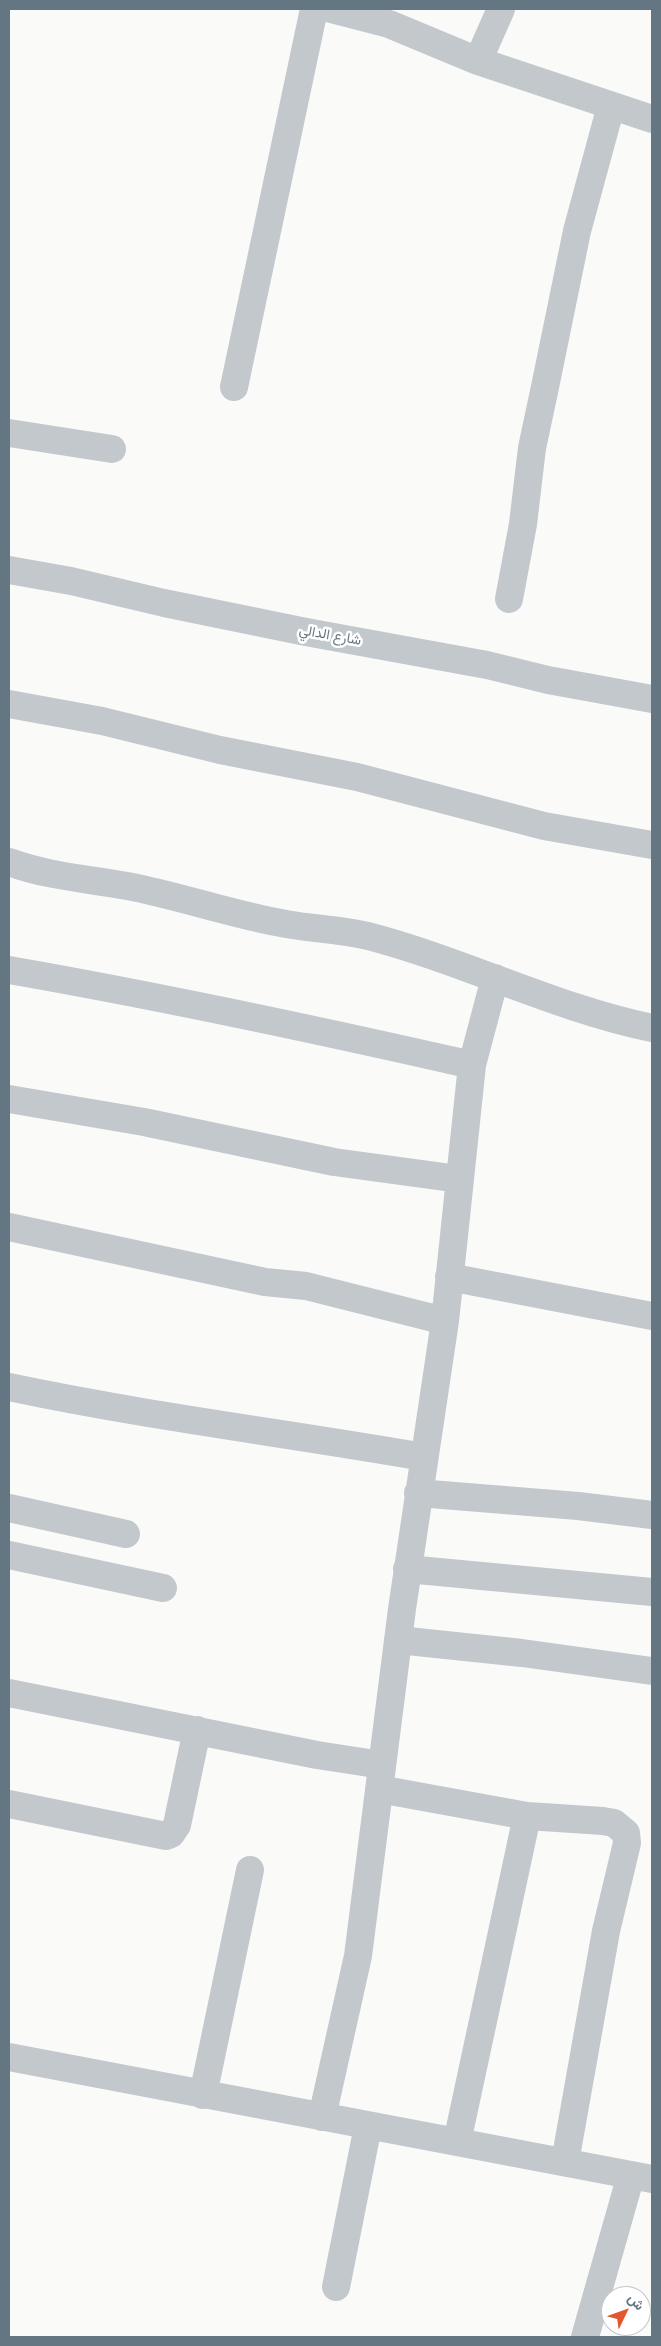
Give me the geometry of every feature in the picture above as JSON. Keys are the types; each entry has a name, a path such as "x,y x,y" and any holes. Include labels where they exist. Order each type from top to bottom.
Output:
{"street":[{"path":"234,387 314,9"},
{"path":"331,9 389,24 478,61 652,119"},
{"path":"478,61 500,9"},
{"path":"509,599 523,524 532,448 544,387 577,231 611,106"},
{"path":"9,433 112,449"},
{"name":"شارع الدالي","path":"9,570 71,581 164,603 306,632 487,665 548,680 652,699"},
{"path":"9,704 102,721 220,750 357,777 544,826 652,845"},
{"path":"9,862 78,880 126,886 160,893 285,924 328,928 368,936 604,1016 652,1028"},
{"path":"9,970 104,987 472,1064"},
{"path":"322,2117 358,1956 407,1570 445,1322 472,1064 495,978"},
{"path":"9,1099 144,1122 334,1162 459,1179"},
{"path":"9,1226 256,1280 306,1286 445,1322"},
{"path":"449,1277 652,1316"},
{"path":"9,1387 215,1426 303,1436 424,1457"},
{"path":"418,1493 578,1506 652,1516"},
{"path":"9,1508 126,1534"},
{"path":"9,1555 163,1588"},
{"path":"407,1570 652,1592"},
{"path":"398,1640 522,1653 652,1671"},
{"path":"9,1693 317,1755 381,1777 527,1816 603,1821 614,1823 626,1832 627,1843 606,1931 565,2162"},
{"path":"9,1804 166,1836 171,1834 177,1825 197,1730"},
{"path":"457,2142 527,1816"},
{"path":"203,2095 250,1870"},
{"path":"9,2057 642,2177 585,2337"},
{"path":"336,2287 368,2126"}]}
